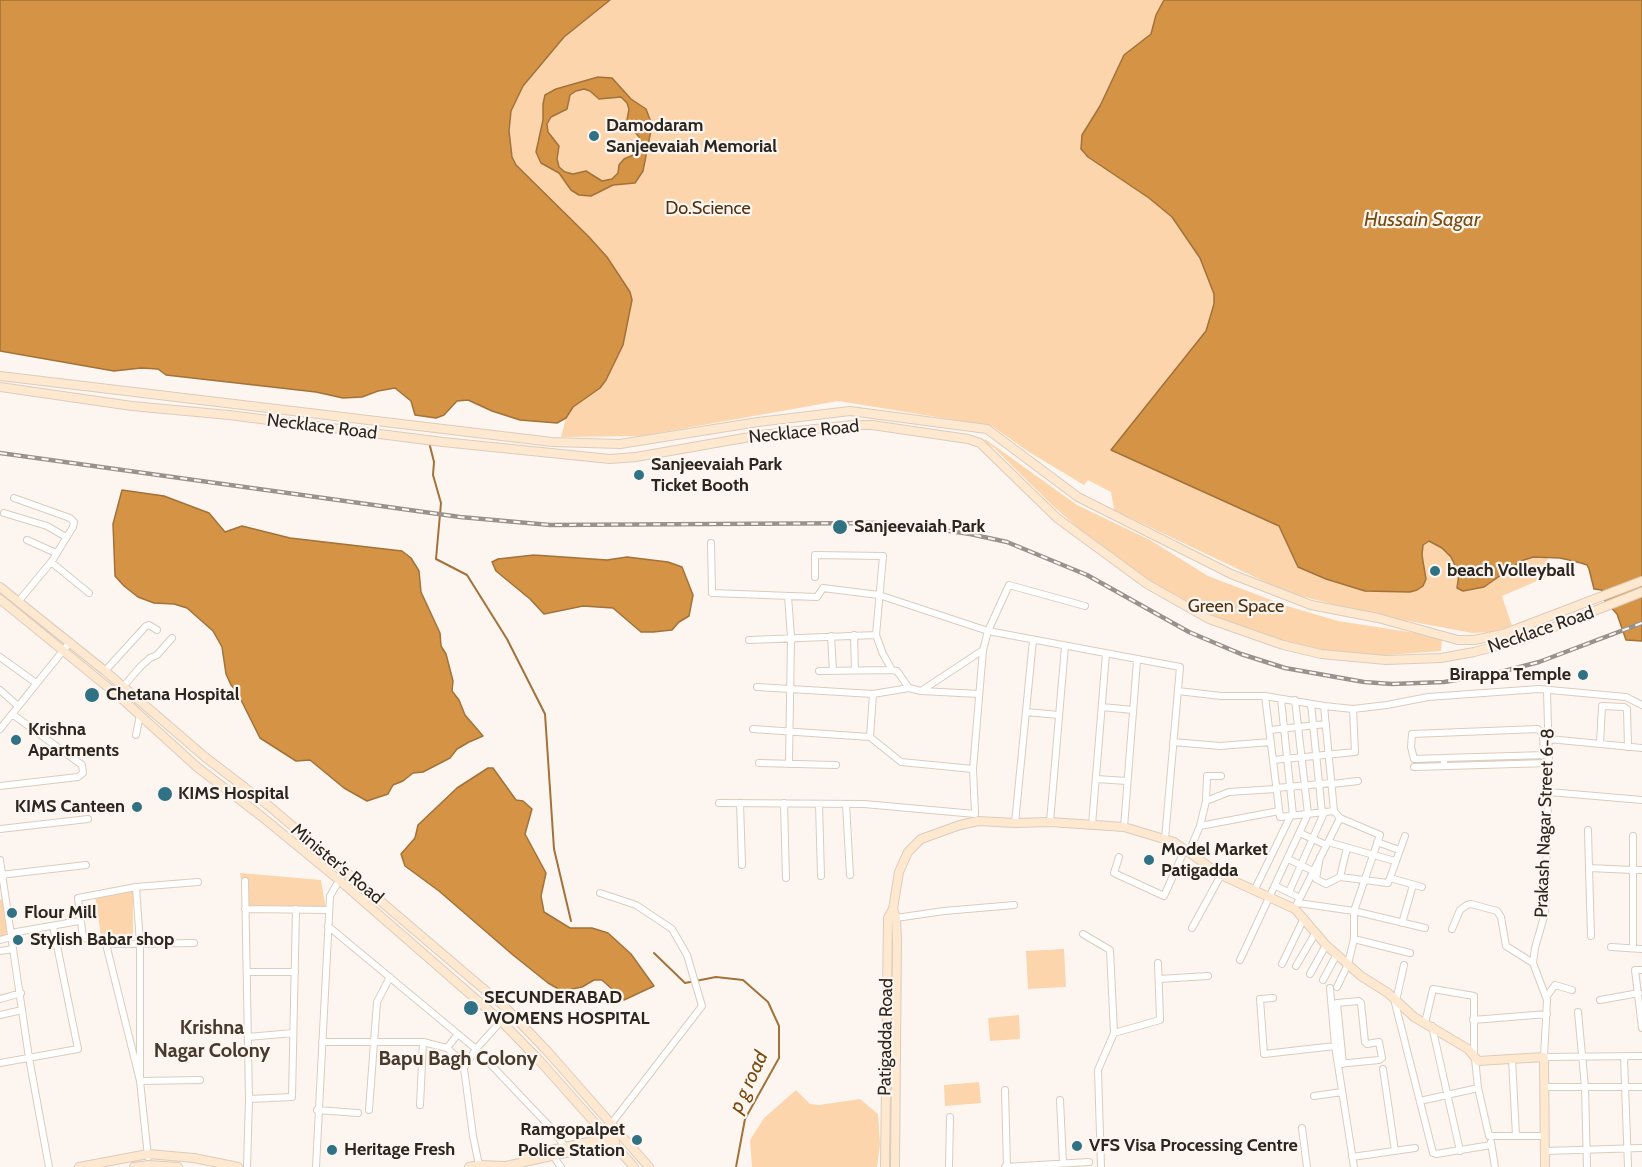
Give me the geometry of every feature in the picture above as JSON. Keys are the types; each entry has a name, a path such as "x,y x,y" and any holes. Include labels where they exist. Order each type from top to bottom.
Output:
{"main road":[{"name":"Necklace Road","path":"0,376 552,441 620,444 758,422 850,411 987,429 1078,496 1231,574 1311,605 1378,618 1458,640 1474,640 1503,634 1642,581"},
{"name":"Necklace Road","path":"0,387 85,400 229,415 443,442 620,459 761,435 852,425 968,439 980,444 1057,518 1147,584 1209,619 1283,645 1321,654 1386,660 1459,655 1521,640 1642,592"},
{"path":"850,411 852,425"},
{"path":"980,444 987,429"},
{"path":"620,444 620,459"},
{"name":"Minister's Road","path":"0,587 105,671 205,757 269,806 507,1008 649,1167"},
{"name":"Minister's Road","path":"0,599 140,715 197,767 339,880 501,1021 634,1167"},
{"path":"1458,640 1459,655"},
{"path":"975,817 1015,823 1050,822 1124,827 1165,838 1187,850 1221,875 1269,899 1297,903 1304,918 1326,945 1361,976 1395,1000 1414,1017 1468,1048 1474,1057 1482,1062 1544,1058 1545,1167"},
{"name":"Patigadda Road","path":"895,1167 897,1011 895,914 899,872 903,860 921,839 975,817"},
{"name":"Patigadda Road","path":"885,1167 888,918 895,914"},
{"path":"887,1011 897,1011"},
{"path":"469,1167 542,1163 553,1156 620,1134"},
{"path":"494,1165 504,1160 610,1139"},
{"path":"79,1167 148,1154 194,1158 238,1167"},
{"path":"134,1167 178,1167"}],"street":[{"path":"14,498 70,518 74,522 51,562 18,602"},
{"path":"4,513 47,526 66,537"},
{"path":"27,540 56,553"},
{"path":"711,543 712,593 817,597 823,588 879,595 988,631 1180,667 1165,838"},
{"path":"815,576 815,555 883,556 876,635 892,670"},
{"path":"51,562 89,593"},
{"path":"719,803 846,804 975,817 973,769 983,650 988,631 1009,585 1085,606"},
{"path":"788,596 791,637 789,764"},
{"path":"105,671 146,626 149,625 157,630"},
{"path":"854,635 855,670"},
{"path":"749,639 876,635"},
{"path":"831,636 833,671"},
{"path":"123,687 140,667 157,655 172,638"},
{"path":"1015,823 1034,640"},
{"path":"1,726 70,642"},
{"path":"1050,822 1065,646"},
{"path":"921,691 983,650"},
{"path":"1092,825 1106,654"},
{"path":"0,657 36,683"},
{"path":"1124,827 1137,660"},
{"path":"819,671 892,670 897,671 909,688"},
{"path":"757,687 873,694 909,688 921,691 980,694"},
{"path":"0,690 18,706"},
{"path":"1178,691 1221,696 1265,696 1353,709 1428,697 1547,690 1626,697 1642,705"},
{"name":"Prakash Nagar Street 6-8","path":"1533,963 1545,913 1545,857 1549,792 1547,690"},
{"path":"870,736 873,694"},
{"path":"1265,696 1280,817 1334,811"},
{"path":"1254,891 1292,815 1281,699"},
{"path":"1240,960 1308,814 1295,700"},
{"path":"1288,892 1323,813 1311,704"},
{"path":"1324,706 1334,811 1340,818 1380,835 1354,911 1354,939 1348,964 1333,988 1342,1092 1354,1167"},
{"path":"1600,744 1602,706 1624,707 1627,709 1629,747"},
{"path":"1102,707 1133,710"},
{"path":"1273,760 1355,752 1353,709"},
{"path":"1026,712 1059,715"},
{"path":"0,786 78,777 83,773 82,765 12,714"},
{"path":"136,735 140,715"},
{"path":"1269,730 1326,724"},
{"path":"753,729 870,736 901,762 973,769"},
{"path":"1414,767 1444,762 1547,755 1543,734 1538,729 1412,734 1411,747 1414,759 1444,762 1549,763"},
{"path":"1549,740 1642,748"},
{"path":"1173,741 1220,746 1271,742"},
{"path":"759,762 836,765"},
{"path":"1119,857 1113,873 1164,896 1200,826 1206,801 1207,776 1221,776"},
{"path":"1096,779 1127,781"},
{"path":"1206,801 1229,792 1358,781"},
{"path":"1549,792 1642,800"},
{"path":"740,803 742,865"},
{"path":"784,803 786,878"},
{"path":"819,804 821,876"},
{"path":"846,804 850,875"},
{"path":"1200,826 1279,811"},
{"path":"1297,903 1340,818"},
{"path":"0,830 88,819"},
{"path":"1588,830 1591,936"},
{"path":"1300,833 1312,839 1395,861"},
{"path":"1320,857 1316,879 1326,884 1340,876 1388,883 1405,836"},
{"path":"1633,836 1633,948"},
{"path":"1377,842 1399,850"},
{"path":"1340,876 1347,848"},
{"path":"1288,859 1313,871"},
{"path":"0,860 29,1058 49,1167"},
{"path":"1,875 86,865"},
{"path":"1590,868 1642,870"},
{"path":"316,1167 317,1110 330,896 346,871"},
{"path":"1192,928 1221,875"},
{"path":"1390,878 1422,887"},
{"path":"245,881 249,1099 247,1167"},
{"path":"194,943 106,944 83,938 79,921 78,898 136,887 198,882"},
{"path":"1402,923 1413,885"},
{"path":"1276,886 1288,892 1297,903 1354,911 1425,928"},
{"path":"136,887 140,943 140,1081 149,1166"},
{"path":"600,893 636,905 672,929 687,955 702,1006 611,1124"},
{"path":"1452,929 1460,910 1471,904 1497,911 1502,917 1506,946 1533,963 1547,996 1544,1058 1642,1056"},
{"path":"895,914 1014,905"},
{"path":"245,909 329,910"},
{"path":"249,1099 292,1097 296,909"},
{"path":"1282,964 1304,918"},
{"path":"0,939 79,921"},
{"path":"0,1063 78,1049 53,926"},
{"path":"328,926 476,1049 552,1129 566,1147"},
{"path":"1296,966 1316,932"},
{"path":"1083,934 1110,950 1114,1033 1098,1070 1101,1167"},
{"path":"1354,939 1410,953"},
{"path":"106,944 140,1081"},
{"path":"1310,974 1326,945"},
{"path":"1611,947 1642,949"},
{"path":"0,951 13,949"},
{"path":"1323,980 1337,954"},
{"path":"1114,1033 1159,1020 1158,963"},
{"path":"1404,965 1395,1000 1433,1153 1436,1155 1491,1145"},
{"path":"1642,970 1635,970 1642,1028"},
{"path":"247,972 295,972"},
{"path":"1159,979 1208,976"},
{"path":"369,1110 377,1002 390,977"},
{"path":"1547,996 1555,985 1572,990"},
{"path":"1460,1151 1428,1025 1433,989 1474,996 1474,1057 1478,1088 1495,1167"},
{"path":"0,999 21,993"},
{"path":"1600,1000 1639,993"},
{"path":"1273,998 1260,999 1264,1054 1335,1047"},
{"path":"1334,1003 1360,1001 1365,1042 1367,1044 1380,1043 1382,1058 1340,1064"},
{"path":"1334,1003 1335,1047 1340,1064"},
{"path":"0,1015 22,1010"},
{"path":"1578,1012 1585,1087 1587,1167"},
{"path":"1473,1020 1547,1014"},
{"path":"465,1064 501,1021"},
{"path":"248,1037 294,1033"},
{"path":"447,1048 458,1034"},
{"path":"322,1042 423,1042 447,1048 465,1064 473,1136 479,1165"},
{"path":"420,1105 423,1042"},
{"path":"1624,1057 1628,1167"},
{"path":"1512,1059 1516,1136"},
{"path":"1383,1069 1395,1151"},
{"path":"140,1081 200,1080"},
{"path":"1545,1087 1642,1087"},
{"path":"1420,1101 1478,1088"},
{"path":"1005,1090 1006,1167 1053,1166 1063,1163 1089,1162"},
{"path":"1314,1096 1342,1092"},
{"path":"1060,1100 1063,1163"},
{"path":"317,1110 358,1113"},
{"path":"949,1167 950,1117"},
{"path":"1302,1128 1307,1167"},
{"path":"1490,1136 1545,1136"},
{"path":"1352,1157 1415,1148"},
{"path":"1545,1151 1642,1148"},
{"path":"553,1156 561,1167"}],"green space":[{"name":"Do.Science","path":"610,0 1164,0 1156,15 1151,34 1124,55 1100,106 1082,135 1081,149 1084,154 1149,198 1172,217 1200,258 1214,294 1214,304 1206,331 1111,450 1280,526 1298,567 1426,579 1422,555 1423,545 1429,541 1442,548 1451,557 1459,574 1457,588 1463,591 1484,587 1521,561 1533,557 1547,558 1556,573 1502,596 1512,626 1491,632 1472,633 1366,613 1286,592 1114,510 1111,492 1088,480 1084,485 1029,452 992,426 838,401 641,436 561,437 566,418 573,407 600,388 606,380 630,292 607,257 516,165 512,157 509,131 511,111 523,87 564,37"},
{"name":"Green Space","path":"985,439 1077,505 1150,540 1208,576 1287,606 1338,621 1422,634 1442,640 1441,651 1373,656 1322,651 1289,644 1214,617 1164,590 1094,542 985,442"},
{"path":"240,873 321,880 326,910 247,910"},
{"path":"133,888 133,945 103,949 95,896"},
{"path":"2,899 9,940 0,941 0,900"},
{"path":"1064,949 1066,987 1028,989 1026,951"},
{"path":"1019,1015 1020,1039 990,1041 988,1018"},
{"path":"979,1082 981,1103 945,1106 944,1085"},
{"path":"796,1090 810,1104 819,1105 860,1099 878,1114 880,1144 877,1167 752,1167 750,1140 764,1118"}],"water":[{"path":"0,0 610,0 564,37 523,86 511,111 509,131 512,157 516,165 607,257 630,292 632,300 623,345 606,380 600,388 573,407 566,418 557,423 520,420 468,400 457,401 444,415 436,418 415,415 411,401 395,388 362,397 343,398 316,392 166,375 158,369 114,371 0,351"},
{"name":"Hussain Sagar","path":"1164,0 1642,0 1642,641 1626,640 1617,614 1604,600 1602,590 1594,589 1587,565 1560,558 1533,557 1521,561 1484,587 1463,591 1457,588 1459,574 1451,557 1442,548 1429,541 1423,545 1422,555 1426,579 1423,586 1410,592 1365,591 1326,579 1298,567 1279,526 1111,450 1206,331 1214,304 1214,294 1200,258 1172,217 1149,198 1088,157 1081,149 1082,135 1100,106 1124,55 1151,34 1156,15"},
{"path":"598,77 612,78 631,99 646,109 652,125 643,171 635,183 613,185 591,196 579,195 571,190 559,173 541,163 536,152 543,120 543,104 545,95 556,89","holes":["584,89 599,99 621,97 629,109 627,120 629,125 639,137 640,149 636,154 624,159 619,165 618,173 612,179 602,181 586,171 573,174 559,167 557,159 559,146 548,132 547,124 551,117 567,109 570,95"]},
{"path":"122,490 164,496 209,513 225,532 242,526 290,538 402,551 411,558 419,571 421,592 440,633 441,646 446,654 453,681 452,691 459,700 465,715 483,736 457,749 450,758 423,772 413,773 393,785 388,794 367,801 344,788 310,760 296,761 260,738 226,674 222,647 213,631 187,608 174,604 154,603 138,597 115,576 113,524"},
{"path":"534,555 607,560 627,557 668,562 682,567 693,595 689,616 672,630 641,632 613,608 583,606 544,614 530,599 496,571 492,562 498,559"},
{"path":"488,768 493,768 516,800 523,801 532,809 525,834 546,873 541,896 544,912 570,928 592,928 608,933 631,954 654,986 624,1000 602,980 594,980 582,987 562,991 548,983 439,891 405,866 401,854 415,838 418,825 457,788"}],"waterway":[{"path":"429,442 434,462 433,475 441,503 436,559 467,575 507,639 545,714 554,849 571,921"},
{"name":"p g road","path":"654,953 685,983 716,977 743,980 768,1002 779,1026 779,1058 745,1119 736,1167"}],"railway":[{"path":"0,453 460,517 550,525 875,523 970,534 1007,542 1087,575 1189,632 1241,654 1285,668 1364,682 1392,684 1444,682 1489,675 1539,662 1642,623"}],"place":[{"name":"Damodaram Sanjeevaiah Memorial","path":"594,136"},
{"name":"Sanjeevaiah Park Ticket Booth","path":"639,475"},
{"name":"Sanjeevaiah Park","path":"840,527"},
{"name":"beach Volleyball","path":"1435,571"},
{"name":"Birappa Temple","path":"1583,675"},
{"name":"Chetana Hospital","path":"92,695"},
{"name":"Krishna Apartments","path":"16,740"},
{"name":"KIMS Hospital","path":"165,794"},
{"name":"KIMS Canteen","path":"137,807"},
{"name":"Model Market Patigadda","path":"1149,860"},
{"name":"Flour Mill","path":"12,913"},
{"name":"Stylish Babar shop","path":"18,940"},
{"name":"SECUNDERABAD WOMENS HOSPITAL","path":"471,1008"},
{"name":"Ramgopalpet Police Station","path":"637,1140"},
{"name":"VFS Visa Processing Centre","path":"1077,1146"},
{"name":"Heritage Fresh","path":"332,1150"}],"district":[{"name":"Krishna Nagar Colony","path":"212,1040"},
{"name":"Bapu Bagh Colony","path":"458,1059"}]}
